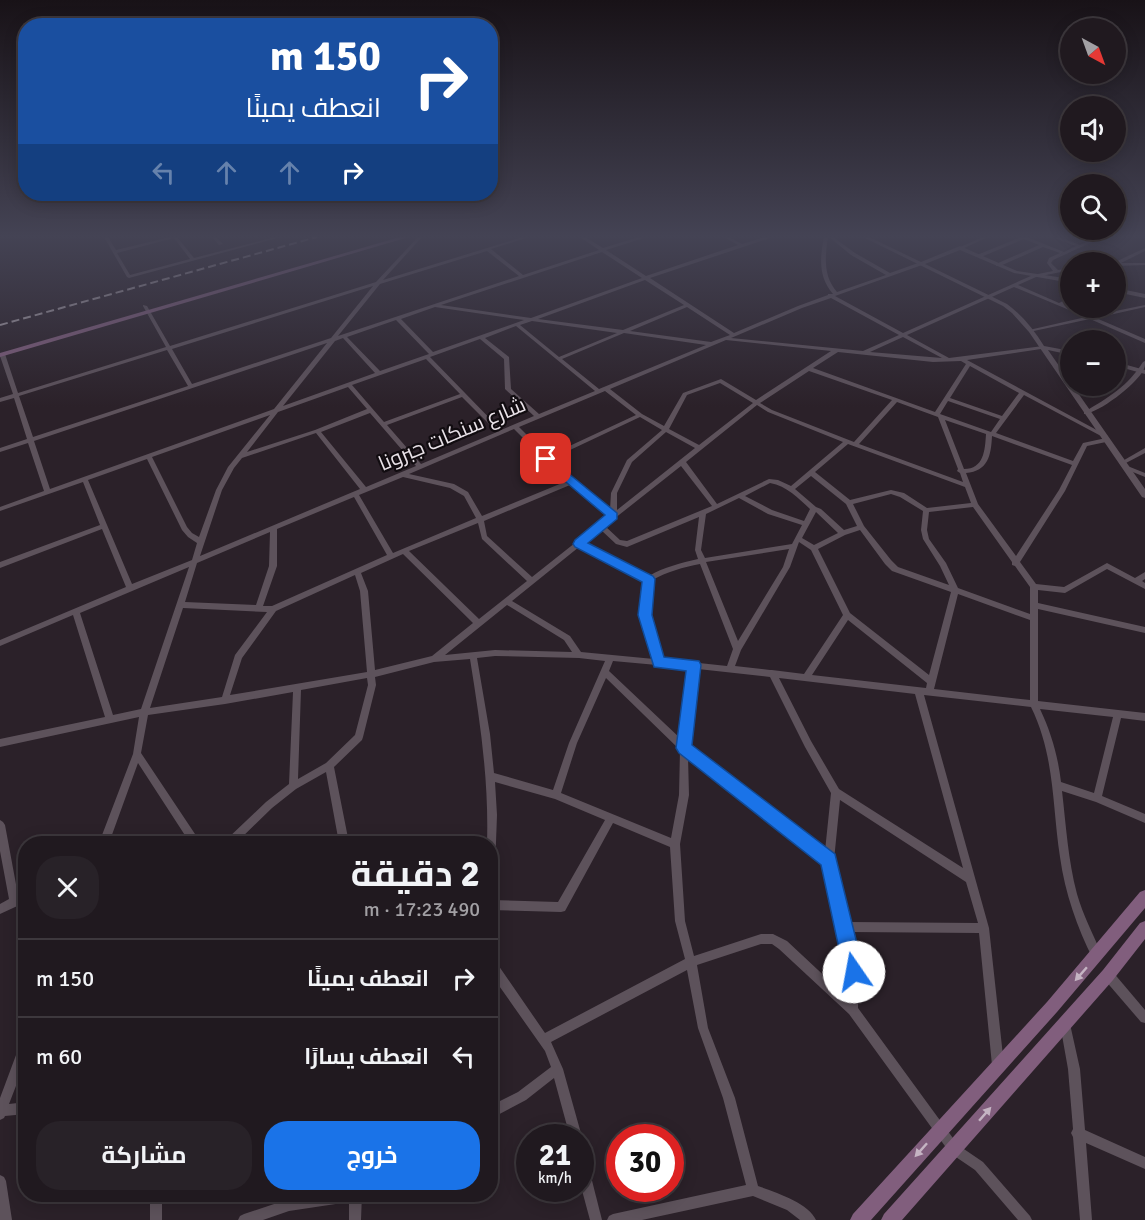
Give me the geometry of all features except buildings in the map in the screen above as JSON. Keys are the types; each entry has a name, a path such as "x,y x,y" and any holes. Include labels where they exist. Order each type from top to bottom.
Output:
{"main road":[{"path":"1,353 198,294"},
{"path":"147,309 201,294"},
{"path":"859,1220 998,1067 1145,897"},
{"path":"890,1220 1108,975 1145,928"}],"street":[{"path":"0,400 342,294"},
{"path":"107,836 137,754 144,712 219,490 231,467 369,294"},
{"path":"0,450 471,294"},
{"path":"0,509 602,294"},
{"path":"671,294 734,335"},
{"path":"832,294 949,360"},
{"name":"شارع سنكات جبرونا","path":"0,643 832,294"},
{"path":"983,294 1014,312 1031,331 1145,495"},
{"path":"863,353 996,294"},
{"path":"1034,294 1145,341"},
{"path":"558,359 688,305"},
{"path":"434,306 713,344"},
{"path":"1031,331 1145,306"},
{"path":"147,309 190,387"},
{"path":"397,318 500,432"},
{"path":"516,324 558,359 601,390 665,430 699,448"},
{"path":"344,336 379,374"},
{"path":"481,337 507,358 508,389 537,416"},
{"path":"725,339 949,360 1041,347 1060,351"},
{"path":"434,659 756,403 837,350"},
{"path":"1,353 48,492"},
{"path":"961,360 1104,438"},
{"path":"1086,413 1116,395 1143,372 1145,363"},
{"path":"969,364 946,398 939,416 975,505 1034,587 1034,705 1042,718 1058,785 1064,855 1076,909 1097,955"},
{"path":"1126,367 1143,372"},
{"path":"810,369 1075,464"},
{"path":"613,516 614,494 628,461 665,430 685,394 717,381 726,382 756,403 847,442 965,485"},
{"path":"350,385 420,466"},
{"path":"960,471 971,473 977,470 988,452 990,434 1004,419 1022,393"},
{"path":"383,424 464,394"},
{"path":"946,398 1004,419"},
{"path":"855,445 895,401"},
{"path":"240,456 317,431 371,410"},
{"path":"546,459 640,415"},
{"path":"514,426 571,482 613,516"},
{"path":"317,431 364,489"},
{"path":"1015,563 1062,491 1085,444 1104,438"},
{"path":"791,489 847,442"},
{"path":"1124,465 1145,450"},
{"path":"149,457 184,528 201,542"},
{"path":"682,462 716,507"},
{"path":"1124,465 1145,475"},
{"path":"812,473 849,503 861,527 895,569 1034,618"},
{"path":"401,474 462,490 480,519 484,537 531,581"},
{"path":"85,480 130,588"},
{"path":"602,526 618,542 627,544 716,507 769,481 791,489 843,533"},
{"path":"182,605 273,609 391,556 571,482"},
{"path":"849,503 891,492 902,495 926,510 975,505"},
{"path":"355,493 391,556"},
{"path":"740,496 770,512 806,524"},
{"path":"730,669 737,649 786,567 813,509"},
{"path":"924,693 932,682 955,590 943,565 926,539 924,530 926,510"},
{"path":"703,512 698,550 737,649"},
{"path":"0,565 104,526"},
{"path":"258,609 273,566 274,527"},
{"path":"814,548 843,533 861,527"},
{"path":"799,538 814,548 847,615 932,682"},
{"path":"579,544 649,579"},
{"path":"649,579 663,571 704,561 794,546"},
{"path":"404,551 478,623"},
{"path":"1034,587 1065,591 1107,566 1145,586"},
{"path":"236,836 293,786 329,766 353,744 363,729 372,674 364,591 357,572"},
{"path":"1136,581 1145,575"},
{"path":"649,579 645,615 659,662"},
{"path":"507,602 567,638 579,655"},
{"path":"1035,605 1145,630"},
{"path":"225,700 238,657 273,609"},
{"path":"76,612 110,718"},
{"path":"807,677 847,615"},
{"path":"0,743 110,718 372,674 434,659 495,652 579,655 694,665 1145,717"},
{"path":"473,655 489,776 493,836"},
{"path":"556,795 573,743 610,659"},
{"path":"694,665 684,748 684,795 675,844 680,921 691,962 703,1028 729,1098 753,1190"},
{"path":"604,671 684,748 829,860"},
{"path":"772,673 808,744 836,792 971,879"},
{"path":"293,786 297,687"},
{"path":"924,693 984,928 998,1067"},
{"path":"1097,798 1118,715"},
{"path":"137,754 191,836"},
{"path":"329,766 343,836"},
{"path":"489,776 556,795 675,844"},
{"path":"1058,785 1097,798 1145,819"},
{"path":"836,792 829,860 854,972 853,1010"},
{"path":"498,905 561,907 611,818"},
{"path":"0,825 14,902"},
{"path":"0,909 18,900"},
{"path":"845,927 984,928"},
{"path":"543,1040 691,962 761,939 773,939 783,945 853,1010 954,1149 979,1166 1026,1220"},
{"path":"498,975 543,1040 557,1069 572,1124"},
{"path":"1108,975 1145,1018"},
{"path":"1064,1023 1074,1069 1077,1133 1086,1220"},
{"path":"0,1113 18,1065"},
{"path":"498,1109 522,1096 557,1069"},
{"path":"0,1113 18,1110"},
{"path":"1077,1133 1145,1164"},
{"path":"0,1181 6,1220"},
{"path":"613,1220 753,1190 790,1205 810,1220"},
{"path":"156,1202 156,1220"},
{"path":"244,1220 289,1205 309,1202"},
{"path":"355,1220 356,1202"},
{"path":"591,1202 596,1220"}],"railway":[{"path":"0,325 112,294"}],"route":[{"path":"546,459 613,516 579,544 649,579 644,608 648,632 659,662 694,665 684,748 829,860 854,972"}]}
